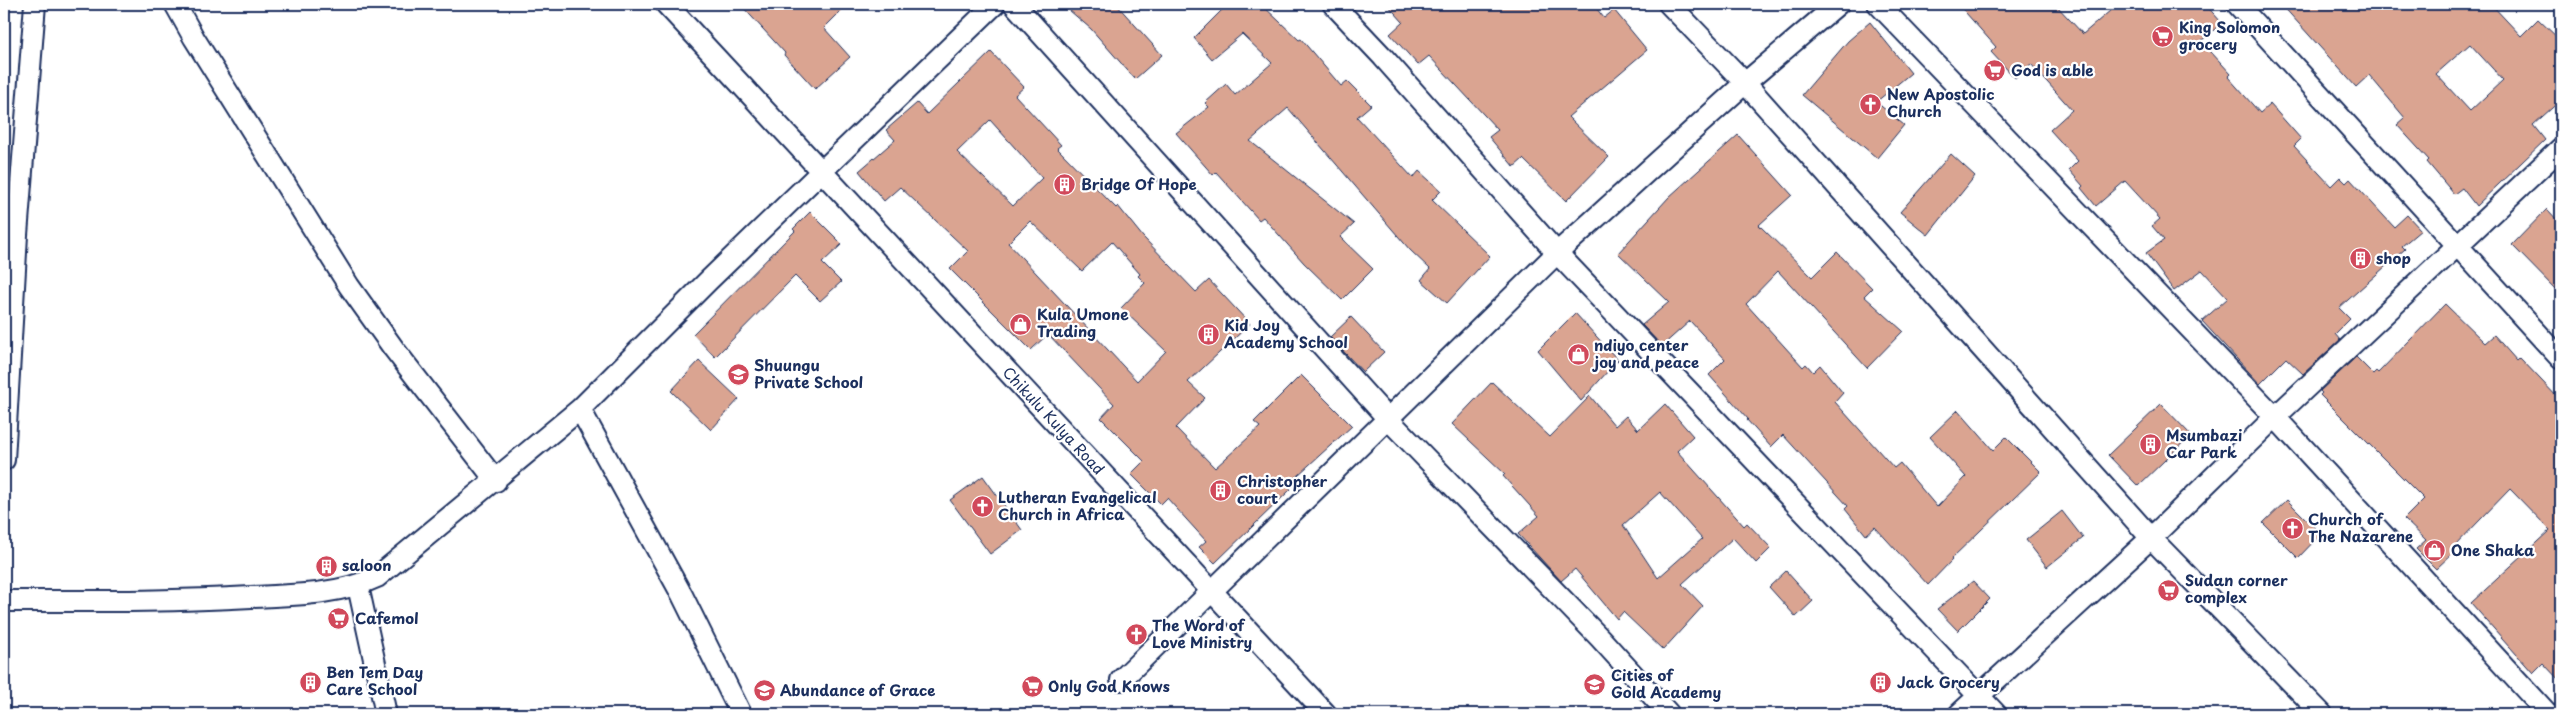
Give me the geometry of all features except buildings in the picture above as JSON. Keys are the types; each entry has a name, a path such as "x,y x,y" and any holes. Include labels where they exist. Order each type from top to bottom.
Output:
{"street":[{"path":"4,460 17,235 35,4"},
{"path":"175,4 349,286 394,349 496,480"},
{"name":"Chikulu Kulya Road","path":"666,4 1326,714"},
{"path":"4,601 185,601 292,595 358,586 377,577 580,409 821,170 995,4"},
{"path":"1014,4 1389,420 1600,638 1669,714"},
{"path":"1333,4 1383,57 1556,253 1996,714"},
{"path":"1669,4 1745,82 2151,538 2322,714"},
{"path":"1121,680 1389,420 1556,253 1745,82 1838,4"},
{"path":"1878,4 2275,416 2548,714"},
{"path":"2237,4 2561,358"},
{"path":"1959,714 2151,538 2275,416 2459,246 2561,148"},
{"path":"580,409 682,595 741,714"},
{"path":"358,586 386,714"}],"place":[{"name":"King Solomon grocery","path":"2163,37"},
{"name":"God is able","path":"1995,71"},
{"name":"New Apostolic Church","path":"1871,104"},
{"name":"Bridge Of Hope","path":"1065,185"},
{"name":"shop","path":"2360,259"},
{"name":"Kula Umone Trading","path":"1021,324"},
{"name":"Kid Joy Academy School","path":"1208,335"},
{"name":"ndiyo center joy and peace","path":"1578,355"},
{"name":"Shuungu Private School","path":"738,375"},
{"name":"Msumbazi Car Park","path":"2150,445"},
{"name":"Christopher court","path":"1221,491"},
{"name":"Lutheran Evangelical Church in Africa","path":"982,507"},
{"name":"Church of The Nazarene","path":"2292,529"},
{"name":"One Shaka","path":"2435,551"},
{"name":"saloon","path":"326,566"},
{"name":"Sudan corner complex","path":"2169,590"},
{"name":"Cafemol","path":"339,619"},
{"name":"The Word of Love Ministry","path":"1136,635"},
{"name":"Ben Tem Day Care School","path":"310,682"},
{"name":"Jack Grocery","path":"1881,683"},
{"name":"Cities of Gold Academy","path":"1595,685"},
{"name":"Only God Knows","path":"1032,687"},
{"name":"Abundance of Grace","path":"764,691"}]}
